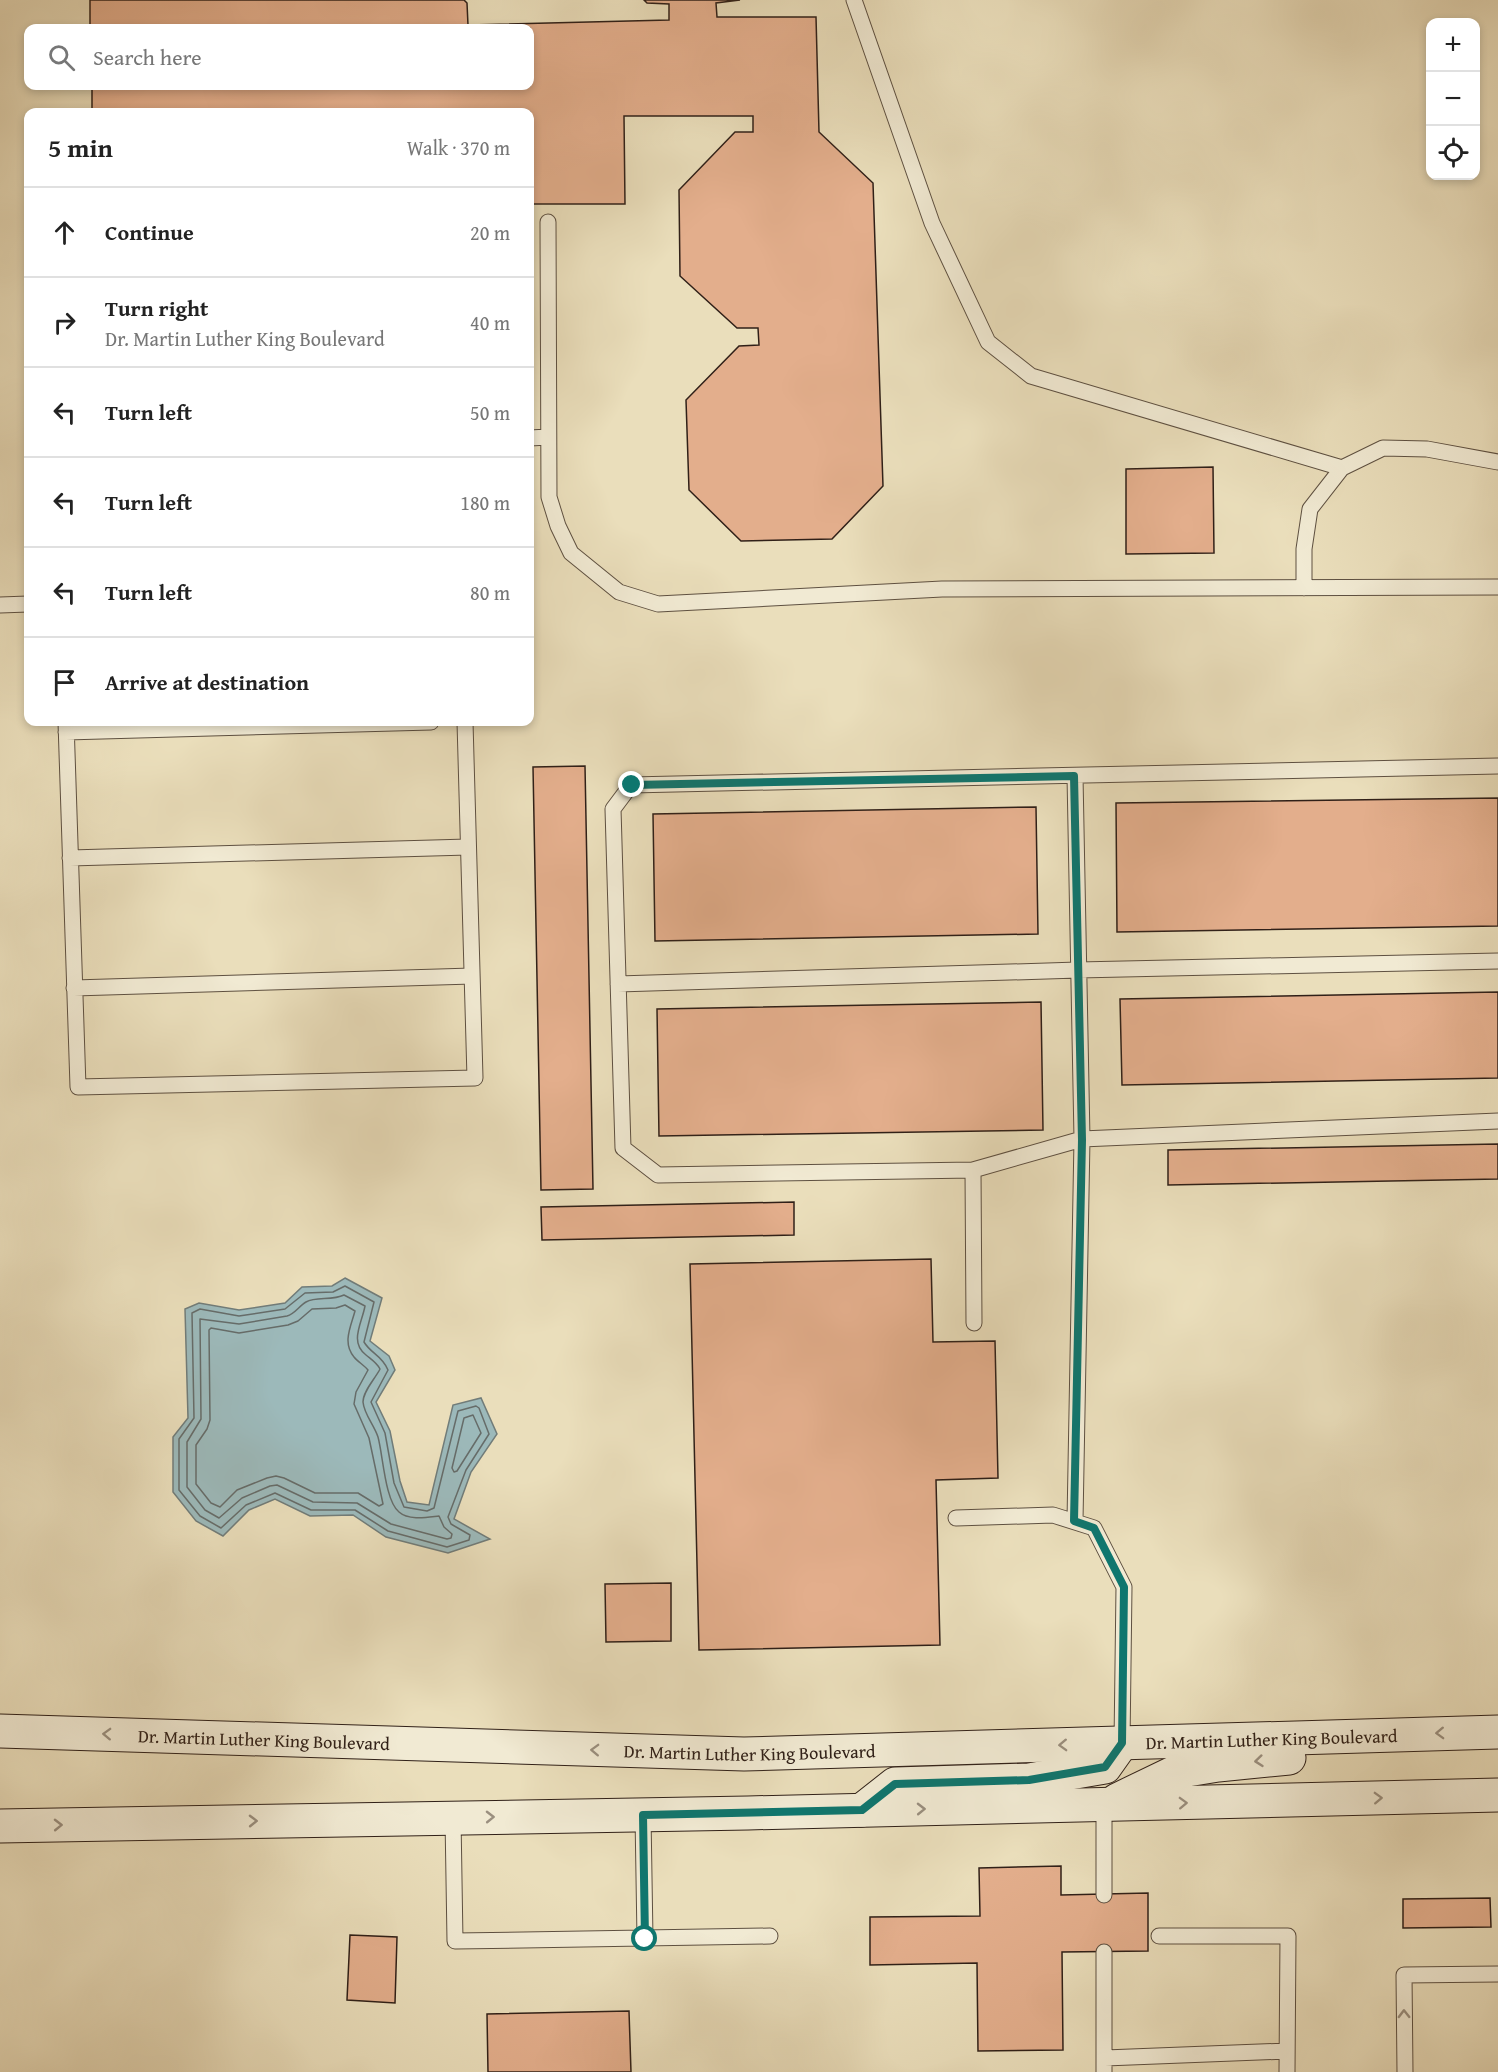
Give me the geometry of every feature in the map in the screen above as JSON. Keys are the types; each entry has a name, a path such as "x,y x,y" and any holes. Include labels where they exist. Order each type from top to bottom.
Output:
{"main road":[{"name":"Dr. Martin Luther King Boulevard","path":"0,1731 744,1754 1498,1732"},
{"path":"1104,1805 1175,1772 1305,1756 1332,1737"},
{"path":"862,1810 895,1784 1029,1780 1105,1767 1122,1743"},
{"path":"0,1826 643,1815 1498,1795"}],"lane":[{"path":"854,0 932,223 988,342 1031,376 1342,468"},
{"path":"548,222 549,497 558,526 571,553 619,592 658,604 942,589 1498,587"},
{"path":"534,438 548,437"},
{"path":"1304,588 1304,549 1310,509 1342,468 1383,448 1427,449 1498,462"},
{"path":"0,605 24,604"},
{"path":"139,726 66,727 78,1087 475,1078 465,726"},
{"path":"1498,766 632,785 613,809 623,1148 657,1175 973,1170 1082,1140 1498,1121"},
{"path":"1074,776 1082,1140 1074,1521"},
{"path":"70,858 468,847"},
{"path":"618,984 1078,970 1498,961"},
{"path":"74,988 472,976"},
{"path":"973,1170 974,1323"},
{"path":"956,1518 1053,1515 1094,1528 1124,1587 1122,1743"},
{"path":"1104,1805 1104,1895"},
{"path":"643,1815 645,1939"},
{"path":"453,1818 454,1941 770,1936"},
{"path":"1159,1936 1288,1936 1287,2072"},
{"path":"1104,1952 1105,2065 1287,2051"},
{"path":"1405,2072 1404,1975 1498,1974"}],"water":[{"path":"345,1278 382,1298 370,1341 389,1356 395,1370 376,1402 390,1431 400,1481 407,1502 429,1505 453,1405 481,1398 497,1434 471,1472 454,1519 490,1539 448,1553 386,1537 353,1515 310,1516 275,1499 249,1510 223,1536 196,1521 173,1492 173,1437 188,1418 185,1309 199,1303 239,1310 285,1303 302,1287 332,1286"}],"building":[{"path":"90,0 464,0 467,3 468,24 90,24"},
{"path":"644,0 740,0 716,3 717,17 816,17 819,132 873,183 883,486 832,539 741,541 689,490 686,400 739,346 759,345 758,328 737,328 680,276 679,190 735,132 753,132 753,116 624,116 625,204 534,204 534,108 92,108 92,90 534,90 534,24 508,24 669,20 669,4 647,3"},
{"path":"1213,467 1214,553 1126,554 1126,469"},
{"path":"585,766 593,1189 541,1190 533,767"},
{"path":"1498,798 1498,926 1117,932 1116,803"},
{"path":"1036,807 1038,934 655,941 653,814"},
{"path":"1498,992 1498,1078 1122,1085 1120,999"},
{"path":"1041,1002 1043,1130 659,1136 657,1009"},
{"path":"1498,1144 1498,1179 1168,1185 1168,1150"},
{"path":"794,1202 794,1235 542,1240 541,1207"},
{"path":"931,1259 933,1342 995,1341 998,1478 936,1480 940,1645 699,1650 690,1264"},
{"path":"671,1583 671,1641 606,1642 605,1584"},
{"path":"1061,1866 1061,1895 1148,1893 1148,1951 1062,1952 1063,2050 978,2051 977,1963 870,1965 870,1917 980,1916 979,1868"},
{"path":"1490,1898 1491,1927 1403,1928 1403,1899"},
{"path":"350,1935 397,1937 395,2003 347,2000"},
{"path":"629,2011 631,2072 488,2072 487,2014"}],"route":[{"path":"632,785 1074,776 1082,1140 1074,1521 1094,1528 1124,1587 1122,1743 1105,1767 1029,1780 895,1784 862,1810 643,1815 645,1939"}]}
